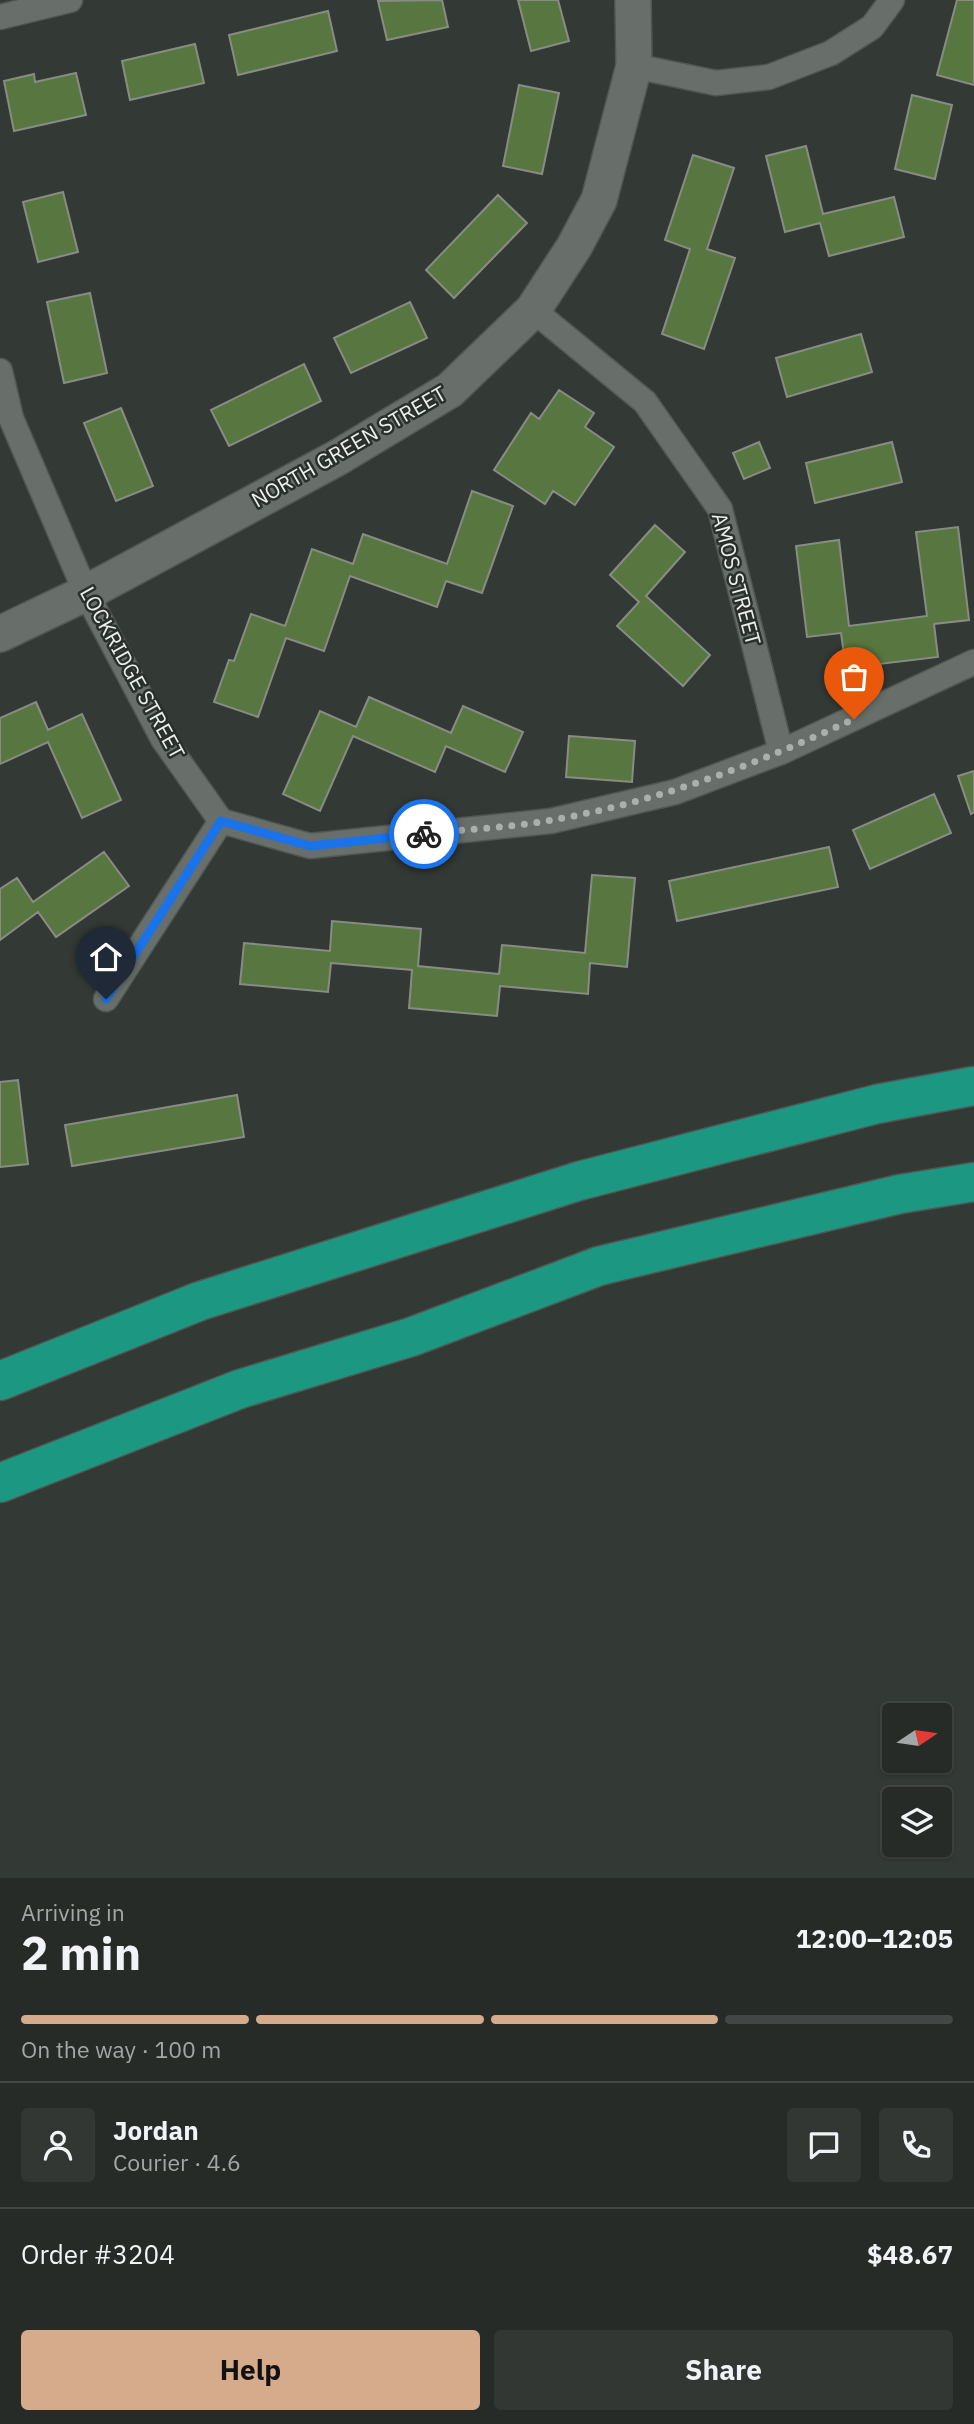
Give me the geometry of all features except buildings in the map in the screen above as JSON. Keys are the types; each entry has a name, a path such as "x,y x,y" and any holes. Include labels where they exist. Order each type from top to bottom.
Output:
{"highway":[{"path":"0,1381 200,1301 579,1181 877,1104 974,1086"},
{"path":"0,1483 240,1389 411,1337 599,1266 900,1194 974,1182"}],"street":[{"path":"0,17 70,0"},
{"name":"NORTH GREEN STREET","path":"0,634 86,593 337,458 450,390 533,310 574,247 599,200 634,66 633,0"},
{"path":"634,66 716,83 769,77 800,68 872,27 892,0"},
{"name":"AMOS STREET","path":"533,310 645,402 720,509 782,752"},
{"name":"LOCKRIDGE STREET","path":"0,371 11,418 86,593 163,739 221,821"},
{"path":"106,999 221,821 310,846 551,821 675,792 782,752 974,663"}],"way so far":[{"path":"424,834 551,821 675,792 782,752 854,719"}],"route":[{"path":"106,999 221,821 310,846 424,834"}]}
